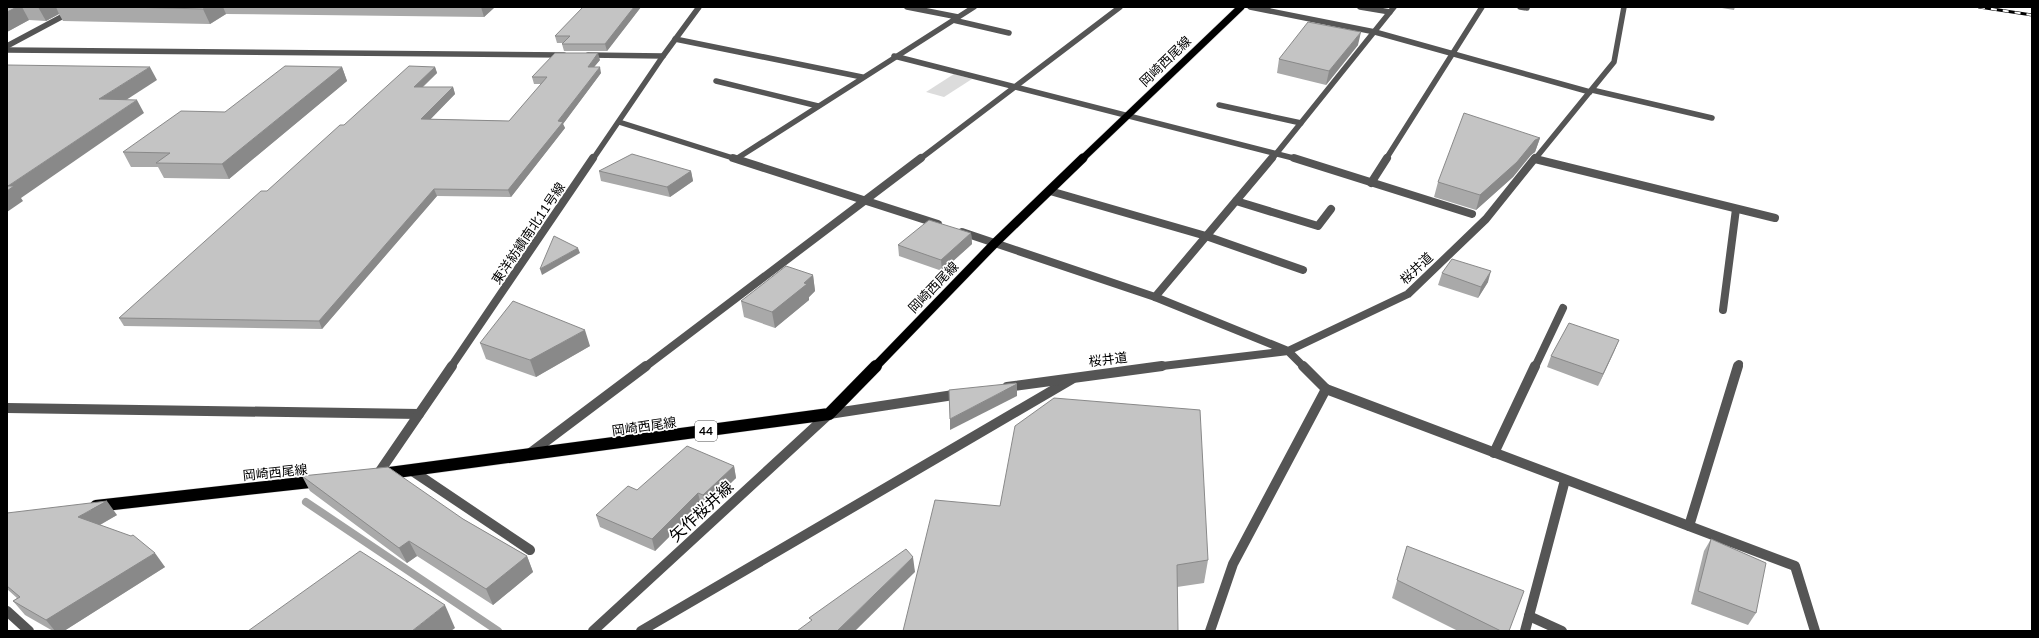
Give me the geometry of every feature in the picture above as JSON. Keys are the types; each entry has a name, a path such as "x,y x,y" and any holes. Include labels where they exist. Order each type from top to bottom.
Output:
{"main road":[{"name":"岡崎西尾線","path":"374,475 525,456 829,414 996,243 1241,7"},
{"name":"岡崎西尾線","path":"86,507 331,480"}],"street":[{"path":"7,46 80,7"},
{"name":"東洋紡績南北11号線","path":"374,475 419,414 663,56 699,7"},
{"path":"907,7 1009,33"},
{"path":"736,159 894,56 974,7"},
{"path":"525,456 865,202 1014,86 1120,7"},
{"path":"1250,7 1375,32 1591,91 1712,118"},
{"path":"1360,7 1390,12"},
{"path":"1155,297 1277,153 1394,7"},
{"path":"1371,182 1482,7"},
{"path":"1520,7 1526,8"},
{"name":"桜井道","path":"1000,388 1078,376 1288,351 1408,294 1486,219 1614,62 1624,7"},
{"path":"676,39 862,77"},
{"path":"7,50 567,55"},
{"path":"583,55 663,56"},
{"path":"894,56 1277,153 1472,214"},
{"path":"716,81 818,106"},
{"path":"1219,105 1301,123"},
{"path":"619,122 996,243 1155,297 1288,351 1326,389 1795,566 1815,631"},
{"path":"1535,159 1775,218"},
{"path":"1050,191 1206,236 1303,270"},
{"path":"1236,201 1318,226 1331,209"},
{"path":"1724,310 1736,209"},
{"path":"1494,453 1562,308"},
{"path":"1689,526 1739,364"},
{"path":"641,631 1078,376"},
{"path":"1210,631 1233,564 1326,389"},
{"path":"829,414 969,392"},
{"path":"7,408 419,414"},
{"name":"矢作桜井線","path":"593,631 829,414"},
{"path":"411,470 530,550"},
{"path":"1525,631 1565,480"},
{"path":"7,611 28,631"},
{"path":"1530,616 1562,631"}],"shaded area":[{"path":"954,74 972,79 944,97 926,92"}],"building":[{"path":"7,7 17,7 7,12"},
{"path":"127,7 206,7 203,9"},
{"path":"583,7 634,7 605,44 562,44 570,36 555,36"},
{"path":"1308,22 1361,32 1329,71 1279,59"},
{"path":"555,53 598,53 588,67 600,67 558,121 563,122 508,190 434,189 319,321 119,318 261,191 267,191 340,125 344,125 409,66 435,67 414,87 453,87 421,119 509,121 547,77 532,77"},
{"path":"7,65 150,67 99,99 137,100 8,186 14,186 7,191"},
{"path":"285,66 342,67 222,164 156,163 170,153 123,152 181,111 225,112"},
{"path":"1464,113 1540,138 1535,140 1517,162 1480,195 1438,182"},
{"path":"632,154 691,171 667,187 599,171"},
{"path":"929,220 971,233 941,260 898,245"},
{"path":"554,236 578,248 540,269"},
{"path":"1452,259 1491,271 1481,287 1442,273"},
{"path":"786,266 813,275 804,283 807,284 772,312 741,301"},
{"path":"513,301 585,330 530,360 480,343"},
{"path":"1569,323 1619,340 1603,374 1551,356"},
{"path":"1017,384 950,419 949,390"},
{"path":"1054,398 1200,410 1208,560 1177,565 1178,631 903,631 935,500 1000,506 1015,426"},
{"path":"687,446 734,466 703,495 698,493 652,539 596,515 628,486 637,490"},
{"path":"388,467 463,519 527,556 486,589 409,541 399,548 302,476"},
{"path":"107,501 78,517 131,536 133,535 155,553 46,620 13,601 20,597 7,586 7,513"},
{"path":"1711,539 1766,563 1756,613 1698,591"},
{"path":"1407,546 1524,591 1509,631 1501,631 1397,580"},
{"path":"906,549 913,557 837,631 797,631 812,620 809,618"},
{"path":"360,551 445,605 412,631 248,631"}],"waterway":[{"path":"306,502 498,631"}],"railway":[{"path":"1979,7 2032,15"}]}
